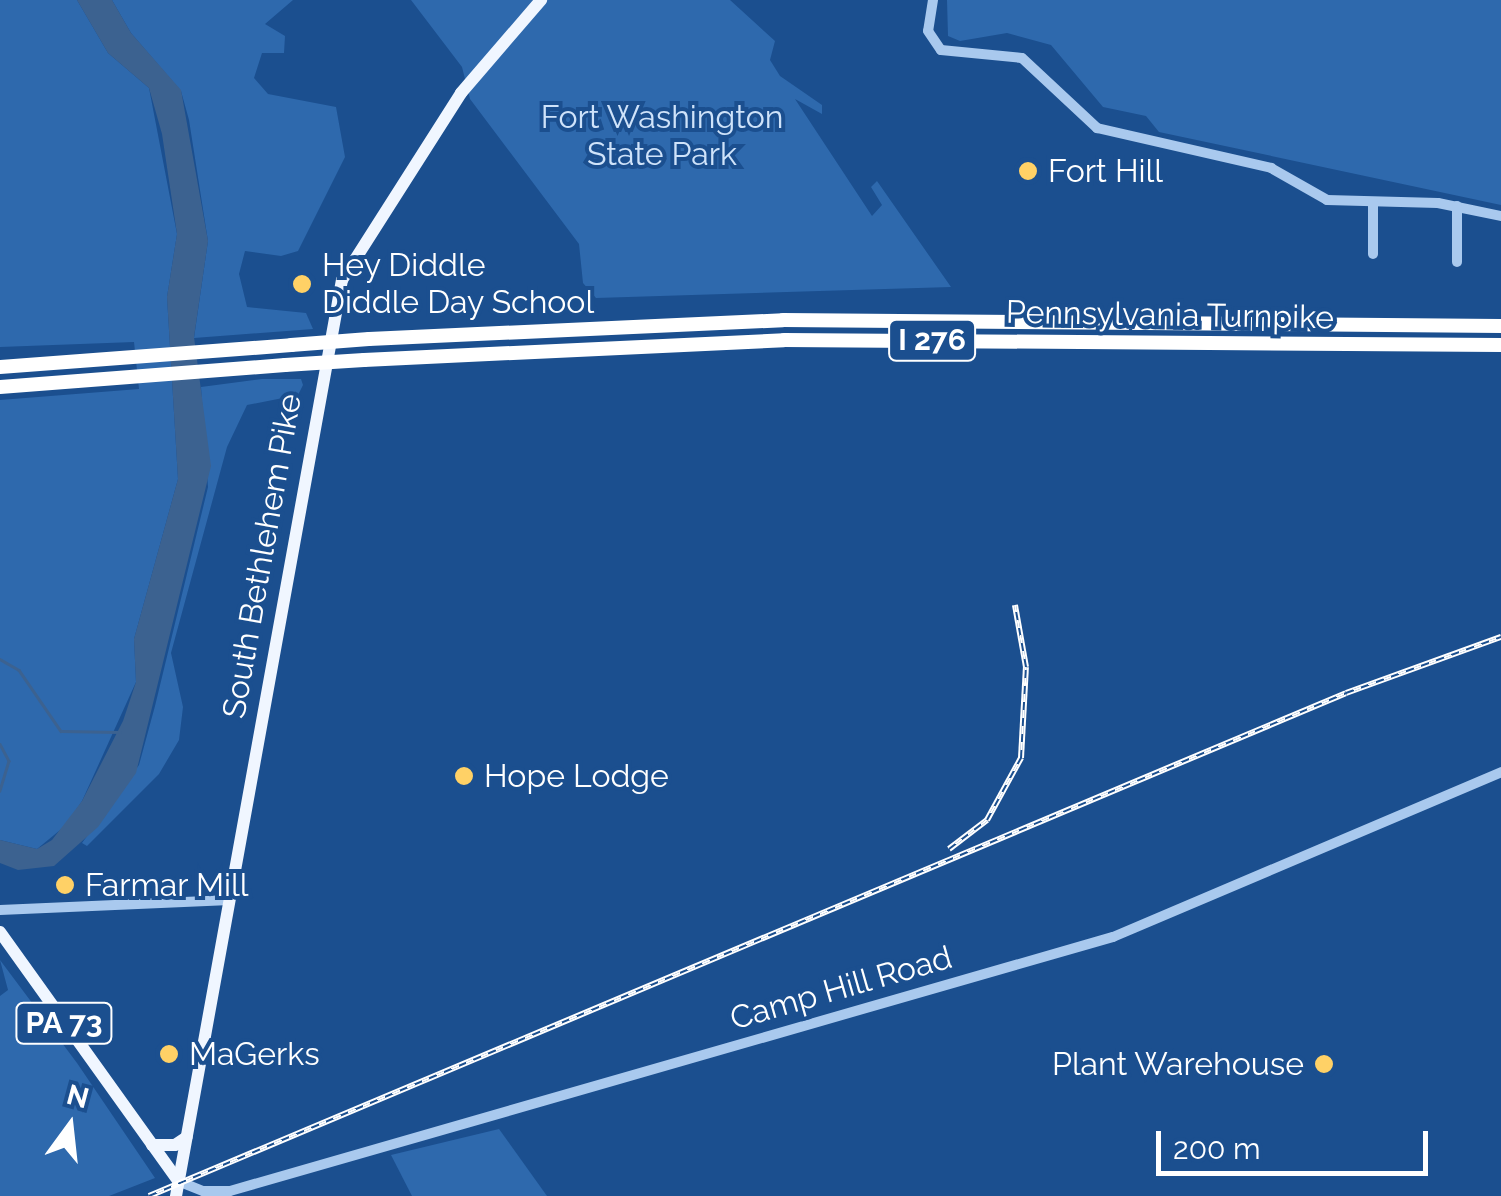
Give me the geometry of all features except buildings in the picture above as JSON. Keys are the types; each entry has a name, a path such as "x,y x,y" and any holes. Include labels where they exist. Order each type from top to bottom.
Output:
{"highway":[{"name":"Pennsylvania Turnpike","path":"0,367 370,339 782,320 1501,326"},
{"name":"Pennsylvania Turnpike","path":"0,387 364,360 784,340 1501,345"}],"main road":[{"name":"South Bethlehem Pike","path":"176,1196 342,280 461,93 540,0"},
{"name":"PA 73","path":"0,932 178,1181"},
{"path":"152,1145 175,1146 188,1137"}],"street":[{"path":"933,0 928,32 941,50 1022,58 1097,128 1271,168 1322,199 1457,206 1501,216"},
{"path":"1373,202 1373,254"},
{"path":"1457,206 1457,262"},
{"name":"Camp Hill Road","path":"178,1181 203,1191 230,1191 1112,937 1501,772"},
{"path":"0,910 230,900"}],"green space":[{"path":"0,0 77,0 108,53 149,88 177,234 167,297 178,479 134,639 136,682 82,801 65,826 37,849 0,840 0,400 139,389 134,342 0,347"},
{"path":"112,0 293,0 265,24 285,36 284,53 262,53 254,78 268,94 336,107 345,157 298,251 281,256 245,251 239,274 247,307 306,313 313,329 194,338 208,241 189,120 181,91 131,33"},
{"name":"Fort Washington State Park","path":"411,0 730,0 775,41 770,60 780,76 822,105 822,114 795,99 872,216 882,205 871,187 877,181 951,287 596,298 583,283 579,244 470,99 462,67"},
{"path":"947,0 1501,0 1501,205 1159,132 1146,116 1103,107 1051,45 1007,33 960,41 948,36"},
{"path":"262,379 301,379 303,385 298,395 247,405 227,447 171,653 183,707 179,740 159,774 87,846 82,843 139,765 155,706 208,487 201,387"},
{"path":"0,960 77,1063 155,1178 109,1196 0,1196 0,996 8,990"},
{"path":"499,1129 547,1196 412,1196 391,1155"}],"shaded area":[{"path":"77,0 112,0 131,33 181,90 208,241 194,337 211,466 136,773 98,827 54,866 18,870 0,863 0,840 37,849 52,840 82,801 123,721 136,682 134,639 178,479 167,297 177,234 162,134 149,88 108,53"}],"waterway":[{"path":"0,659 19,670 61,731 120,732"},
{"path":"0,744 9,761 0,791"}],"railway":[{"path":"949,849 987,820 1021,758 1026,667 1015,605"},
{"path":"149,1196 1346,693 1501,637"}],"place":[{"name":"Fort Hill","path":"1028,171"},
{"name":"Hey Diddle Diddle Day School","path":"302,284"},
{"name":"Hope Lodge","path":"464,776"},
{"name":"Farmar Mill","path":"65,885"},
{"name":"MaGerks","path":"169,1054"},
{"name":"Plant Warehouse","path":"1324,1064"}]}
